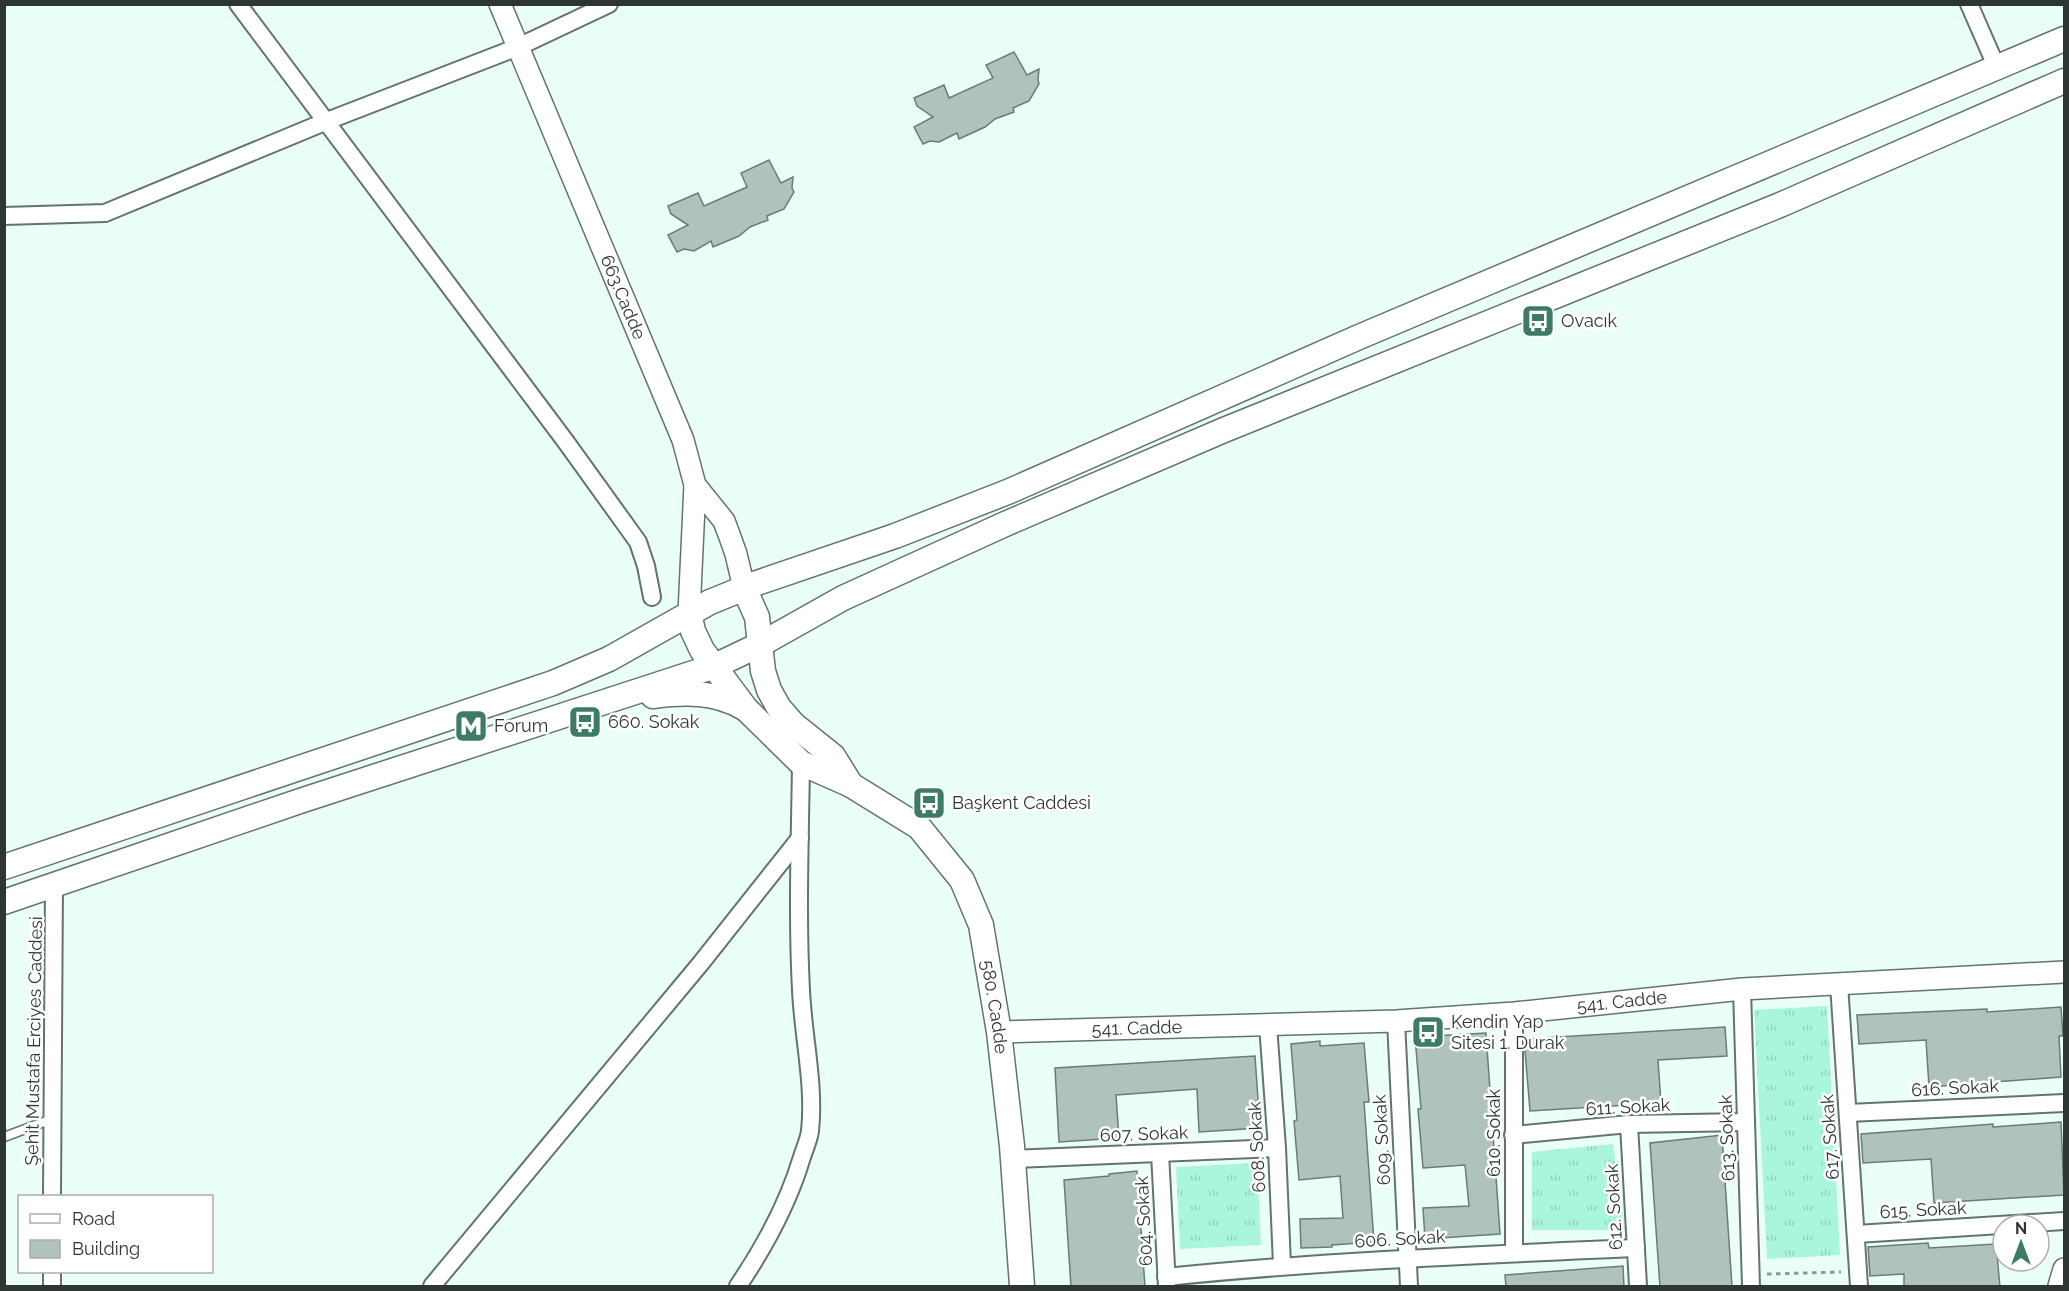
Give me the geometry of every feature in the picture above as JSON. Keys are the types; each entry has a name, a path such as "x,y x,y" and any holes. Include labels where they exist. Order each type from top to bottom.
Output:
{"main road":[{"path":"4,867 553,683 609,659 688,613 744,588 895,536 1010,490 1370,332 2064,39"},
{"path":"4,902 303,800 715,666 761,644 843,598 1003,525 1224,430 1780,204 2064,81"},
{"path":"744,588 757,617 763,671 769,690 779,708 793,724 833,756 851,785"},
{"path":"688,613 702,650 746,709 801,763"},
{"path":"613,700 657,695 703,694 723,698 746,709"},
{"name":"580. Cadde","path":"801,763 851,785 919,827 962,880 981,925 999,1032 1013,1159 1022,1287"}],"street":[{"path":"238,4 566,442 638,542 646,566 652,597"},
{"name":"663.Cadde","path":"500,4 683,440 695,485 724,521 736,554 744,588"},
{"path":"4,216 105,213 327,121 518,47 609,4"},
{"path":"1969,4 1997,68"},
{"path":"688,613 695,485"},
{"path":"738,1287 778,1219 796,1176 810,1133 811,1099 800,973 801,763"},
{"path":"432,1287 700,963 800,838"},
{"name":"Şehit Mustafa Erciyes Caddesi","path":"52,1195 54,885"},
{"name":"541. Cadde","path":"999,1032 1396,1021 1514,1013 1742,989 2064,972"},
{"name":"617. Sokak","path":"1839,984 1859,1279"},
{"name":"613. Sokak","path":"1742,989 1750,1281"},
{"name":"610. Sokak","path":"1514,1013 1514,1253"},
{"name":"609. Sokak","path":"1396,1021 1409,1287"},
{"name":"608. Sokak","path":"1268,1025 1277,1148 1282,1266"},
{"name":"616. Sokak","path":"1848,1113 2064,1103"},
{"name":"611. Sokak","path":"1513,1135 1629,1124 1746,1122"},
{"name":"612. Sokak","path":"1629,1124 1638,1287"},
{"name":"607. Sokak","path":"1013,1159 1277,1148"},
{"name":"604. Sokak","path":"1160,1153 1166,1282"},
{"name":"615. Sokak","path":"1856,1234 2064,1221"},
{"name":"606. Sokak","path":"1166,1282 1282,1266 1408,1257 1636,1248"},
{"path":"2059,1287 2064,1269"}],"lane":[{"path":"4,1137 52,1119"}],"path":[{"path":"1750,1281 1859,1279"}],"green space":[{"path":"1827,1006 1840,1255 1767,1259 1754,1010"},
{"path":"1613,1144 1625,1230 1532,1230 1532,1152"},
{"path":"1257,1163 1261,1245 1180,1249 1176,1167"}],"building":[{"path":"1014,52 1027,75 1039,69 1039,84 1029,101 1013,108 1014,112 995,119 985,127 959,139 957,133 939,142 930,141 923,144 914,127 933,117 917,106 914,98 944,85 949,98 993,78 986,65"},
{"path":"769,160 781,183 793,177 794,192 784,209 767,216 768,220 750,227 739,236 713,247 711,241 694,251 684,249 677,252 668,235 688,225 671,214 668,206 698,193 704,206 747,187 741,173"},
{"path":"2061,1007 2063,1036 2059,1036 2061,1077 1929,1087 1926,1040 1859,1044 1857,1015 1987,1009 1987,1012"},
{"path":"1725,1027 1727,1056 1658,1060 1661,1103 1530,1111 1524,1039"},
{"path":"1486,1033 1500,1234 1425,1239 1423,1208 1469,1206 1465,1165 1423,1168 1415,1037"},
{"path":"1320,1041 1320,1046 1364,1043 1369,1102 1364,1102 1374,1242 1301,1248 1300,1219 1343,1218 1340,1176 1299,1180 1291,1044"},
{"path":"1255,1056 1260,1128 1199,1132 1197,1089 1116,1095 1119,1138 1059,1142 1055,1068"},
{"path":"2061,1122 2064,1195 1934,1203 1931,1159 1863,1163 1861,1134 1993,1124 1993,1127"},
{"path":"1722,1135 1732,1287 1660,1287 1650,1143"},
{"path":"1137,1171 1145,1287 1071,1287 1064,1180"},
{"path":"1928,1243 1929,1248 1991,1244 1991,1273 1999,1273 2000,1287 1904,1287 1904,1274 1870,1276 1868,1247"},
{"path":"1623,1266 1624,1287 1506,1287 1505,1275"}],"place":[{"name":"Ovacık","path":"1538,321"},
{"name":"660. Sokak","path":"585,722"},
{"name":"Forum","path":"471,726"},
{"name":"Başkent Caddesi","path":"929,803"},
{"name":"Kendin Yap Sitesi 1. Durak","path":"1428,1032"}]}
